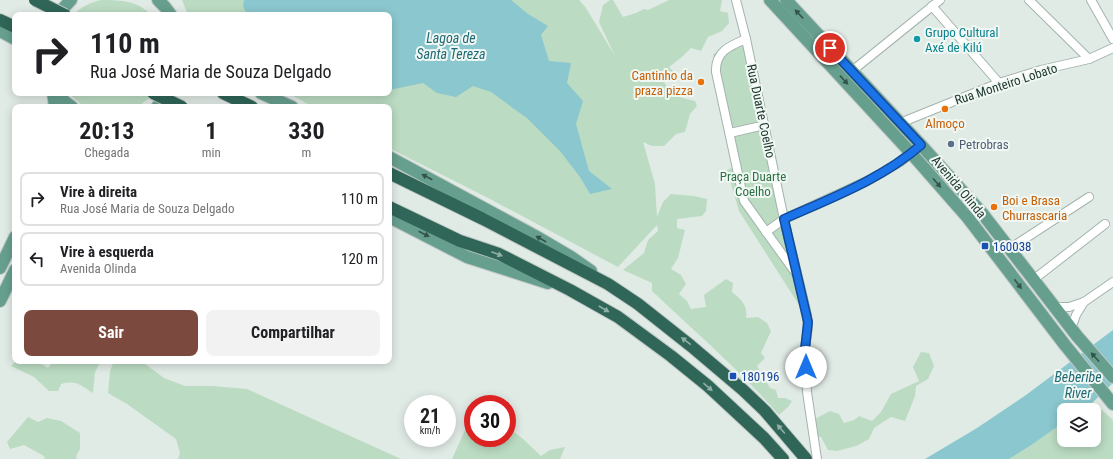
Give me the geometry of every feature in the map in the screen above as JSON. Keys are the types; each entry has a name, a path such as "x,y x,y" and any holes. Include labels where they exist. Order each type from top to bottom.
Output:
{"highway":[{"path":"35,0 59,12"},
{"path":"0,20 12,26"},
{"path":"159,96 176,104"},
{"path":"229,96 246,104"},
{"path":"392,174 483,219 608,284 638,304 723,372 765,410 806,459"},
{"path":"392,208 460,241 499,254 570,290 618,317 671,356 708,386 764,438 783,459"}],"main road":[{"path":"60,12 71,0"},
{"name":"Avenida Olinda","path":"770,0 911,153 968,218 1064,345 1113,404"},
{"name":"Avenida Olinda","path":"786,0 982,213 1054,307 1113,377"},
{"path":"0,31 12,37"},
{"path":"61,96 68,104"},
{"path":"160,104 167,96"},
{"path":"268,96 286,104"},
{"path":"392,159 537,236 571,257 608,284"},
{"path":"392,219 467,257 570,290"},
{"path":"0,268 12,244"},
{"path":"0,301 12,276"}],"street":[{"path":"852,71 940,0"},
{"path":"1029,0 1088,59"},
{"path":"1091,0 1113,39"},
{"name":"Rua Duarte Coelho","path":"736,2 746,39 784,219 808,322 805,349 807,392 817,459"},
{"path":"932,6 999,83"},
{"name":"Rua Duarte Coelho","path":"746,39 731,45 721,55 716,64 716,72 744,200 798,276"},
{"name":"Rua Monteiro Lobato","path":"900,123 999,83 1042,70 1088,59 1113,48"},
{"path":"730,133 765,125"},
{"path":"766,232 784,219 871,178 900,162 921,145"},
{"path":"1009,248 1089,197"},
{"path":"1033,280 1105,224"},
{"path":"1054,307 1070,307 1084,302 1113,282"},
{"path":"1074,332 1076,315 1084,302"}],"green space":[{"path":"103,0 116,0 129,2 148,12 76,12 95,2"},
{"path":"182,0 579,0 586,8 615,56 599,22 603,5 610,0 613,0 623,17 644,9 648,10 669,0 722,0 720,11 728,13 729,23 722,31 708,37 701,51 691,48 669,67 679,77 663,80 669,89 676,95 695,101 697,106 690,114 685,132 676,134 664,146 652,146 643,142 655,184 657,217 663,202 671,194 707,199 706,211 702,216 677,219 677,228 685,230 678,258 671,269 681,275 686,284 679,294 687,301 691,309 706,307 704,295 726,279 733,283 732,292 744,304 746,318 758,317 767,323 771,331 761,353 765,358 757,366 770,388 776,390 778,398 785,398 792,401 779,415 733,367 652,291 652,283 623,270 644,253 648,240 658,231 657,225 618,267 490,199 392,150 392,104 308,104 293,96 392,96 392,12 187,12"},
{"name":"Praça Duarte Coelho","path":"743,45 799,305 739,211 727,170 736,166 736,145 713,54"},
{"path":"72,96 152,96 141,104 81,104"},
{"path":"921,352 929,353 934,366 928,379 916,386 915,396 905,421 891,417 874,428 869,439 856,446 837,451 828,450 821,437 815,436 813,420 830,411 839,414 844,423 854,420 859,416 872,421 881,412 891,394 919,381 913,367"},
{"path":"13,364 42,364 48,368 51,364 99,364 95,372 93,393 75,383 61,384 58,391 49,391 34,377 11,366"},
{"path":"113,364 145,364 164,378 185,386 212,386 247,389 401,459 178,459 180,453 176,439 127,404 108,393 110,371"},
{"path":"1101,409 1113,420 1113,459 1009,459 1057,427 1057,447 1101,447"},
{"path":"28,417 38,422 47,418 61,421 80,433 80,449 76,456 77,459 45,459 44,456 24,445 10,449 7,442"},
{"path":"464,432 464,447 516,447 516,434 541,456 550,450 565,447 560,459 452,459"}],"water":[{"name":"Lagoa de Santa Tereza","path":"244,0 511,0 528,14 548,26 541,35 549,61 571,63 567,83 583,101 576,124 589,171 612,189 590,194 580,177 560,151 528,119 491,92 473,86 456,97 437,93 423,83 392,89 392,12 246,12 243,6"},
{"name":"Beberibe River","path":"1113,330 1113,383 1092,403 1057,403 1057,427 1033,444 1009,459 925,459 977,428 1026,395"}],"place":[{"name":"Grupo Cultural Axé de Kilú","path":"917,39"},
{"name":"Cantinho da praza pizza","path":"701,82"},
{"name":"Almoço","path":"945,109"},
{"name":"Petrobras","path":"951,144"},
{"name":"Boi e Brasa Churrascaria","path":"994,207"},
{"name":"160038","path":"985,246"},
{"name":"180196","path":"733,376"}],"route":[{"path":"806,367 805,349 808,327 807,315 784,219 871,178 900,162 921,145 830,48"}]}
